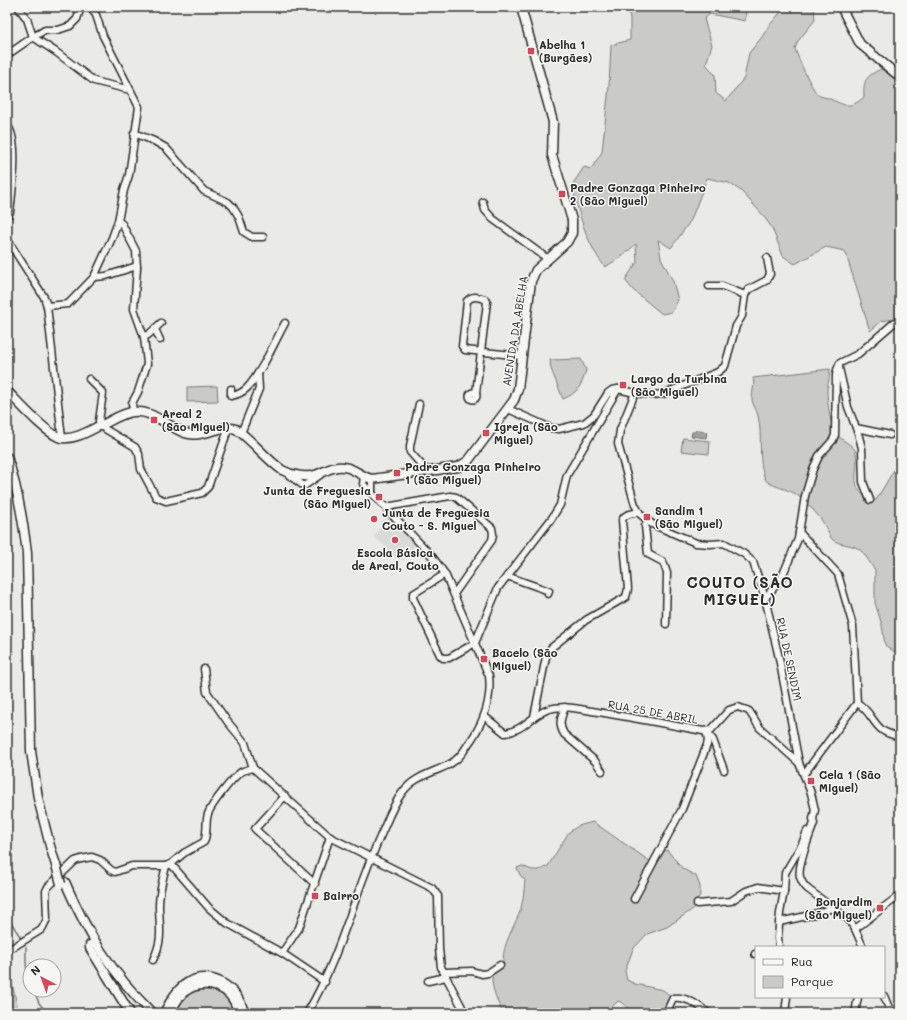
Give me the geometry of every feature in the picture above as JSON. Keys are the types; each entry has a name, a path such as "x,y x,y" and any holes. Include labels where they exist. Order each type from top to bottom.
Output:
{"main road":[{"name":"AVENIDA DA ABELHA","path":"368,478 458,466 468,461 508,409 514,400 518,389 531,281 536,270 567,242 572,233 572,220 552,155 551,147 553,122 521,7"},
{"path":"841,7 860,44 900,77"},
{"path":"7,391 52,434 62,438 75,437 128,412 141,411 186,434 196,435 229,427 236,429 283,470 299,476 315,475 334,467 344,466 368,478"},
{"path":"7,458 23,520 27,553 31,751 38,798 50,846 73,914 90,945 120,987 149,1013"},
{"path":"63,883 79,915 106,960 149,1013"},
{"path":"90,945 90,948 130,1013"},
{"path":"164,1013 170,1001 187,983 196,979 208,978 220,982 230,988 240,1001 244,1013"},
{"path":"170,1013 183,993 193,987 204,984 216,986 225,991 234,1001 239,1013"}],"street":[{"path":"18,7 27,19 33,37 94,80 130,90"},
{"path":"7,56 45,30 58,30 70,26 77,19 80,7"},
{"path":"47,306 68,304 94,276 112,238 118,221 124,190 129,175 139,107 103,36 96,16 90,7"},
{"path":"7,125 12,135 15,166 10,212 7,217"},
{"path":"134,133 154,141 166,148 204,191 228,202 233,207 239,217 244,232 252,238 262,237"},
{"path":"483,202 485,210 493,218 548,259"},
{"path":"118,221 122,224 136,251 137,266 134,309 144,337 147,364 138,392 132,403 133,412"},
{"path":"7,239 44,297 47,306 62,438"},
{"path":"508,409 551,428 559,429 584,423 594,415 608,393 618,389 653,395 663,394 718,372 725,366 736,326 742,316 745,295 748,290 766,280 770,274 767,258"},
{"path":"94,276 106,276 137,266"},
{"path":"709,286 722,286 745,295"},
{"path":"476,393 482,352 487,302 485,299 473,296 467,301 462,346 464,350 482,352 522,356"},
{"path":"765,598 781,579 798,539 804,496 813,469 819,456 835,435 836,375 838,366 843,361 858,354 896,322"},
{"path":"231,389 231,396 239,394 247,388 258,373 285,323"},
{"path":"144,337 161,324"},
{"path":"155,329 160,340"},
{"path":"838,366 848,407 862,448 863,482 870,500"},
{"path":"241,433 259,389 258,373"},
{"path":"89,379 103,393 99,420 100,426 136,447 142,469 156,497 166,501 202,493 208,487 229,427"},
{"path":"445,574 417,590 413,594 413,598 440,655 443,658 449,658 475,643 498,588 552,518 560,505 567,475 618,389"},
{"name":"RUA DE SENDIM","path":"635,393 620,430 618,444 635,505 639,512 648,521 696,543 724,543 744,554 753,562 765,598 779,658 799,763 812,793 815,810 813,819"},
{"path":"419,404 410,452 427,471"},
{"path":"856,428 890,435"},
{"path":"307,1013 325,982 371,857 396,802 406,788 423,776 451,764 458,758 475,736 484,716 490,684 489,676 445,574 431,555 363,484 368,478"},
{"path":"386,507 450,496 456,497 492,528 492,540 454,594"},
{"path":"534,717 546,657 551,648 586,620 626,597 628,589 622,520 623,516 627,514 639,512"},
{"path":"648,521 645,526 648,554 663,562 668,573 666,624"},
{"path":"799,532 838,574 853,626 857,703 804,774"},
{"path":"507,576 549,591 548,594"},
{"path":"204,669 207,692 226,721 245,743 253,768 330,837 432,888 438,896 439,949 441,967 465,1013"},
{"path":"857,703 864,707 880,729 900,737"},
{"path":"565,707 560,723 564,734 594,761 602,772"},
{"name":"RUA 25 DE ABRIL","path":"484,716 505,733 512,732 550,708 565,707 706,731 711,730 729,710 738,707 749,711 760,728 799,763"},
{"path":"706,731 713,740 724,770"},
{"path":"634,899 682,809 707,745 708,740 706,731"},
{"path":"7,951 41,930 46,922 46,891 48,887 76,861 92,857 100,860 115,872 132,866 168,865 184,853 204,842 206,837 207,819 210,810 237,775 246,769 253,768"},
{"path":"285,796 255,829 314,884"},
{"path":"779,946 779,922 785,873 802,844 813,819"},
{"path":"813,819 814,823 803,857 800,877 809,890 849,920 863,946"},
{"path":"282,953 299,928 330,837"},
{"path":"168,865 209,908 227,923 282,953 325,982"},
{"path":"153,960 159,949 161,935 160,895 168,865"},
{"path":"698,904 731,901 746,891 758,887 784,891"},
{"path":"855,929 900,895"},
{"path":"779,922 811,915 833,908"},
{"path":"428,981 445,975 472,971 482,974 488,973 500,965"},
{"path":"666,1013 673,998 678,997 698,1005 708,1013"},
{"path":"785,1013 787,998"},
{"path":"855,1013 858,998"},
{"path":"885,998 891,1013"}],"shaded area":[{"path":"696,430 707,432 706,438 691,436 692,432 695,432"},
{"name":"Escola Básica de Areal, Couto","path":"388,514 416,543 404,560 394,558 394,554 374,537"}],"green space":[{"path":"627,7 744,7 746,15 745,21 710,14 704,19 712,45 706,64 715,75 716,93 726,101 744,78 749,53 785,7 814,7 815,20 798,41 795,49 808,79 818,95 847,105 855,104 864,97 864,86 866,79 881,69 900,82 900,336 894,319 882,321 870,331 845,251 826,247 795,264 783,256 772,228 762,214 741,191 729,183 707,178 691,220 671,248 658,240 661,258 673,281 678,300 672,312 662,314 633,290 625,280 637,262 636,244 621,257 605,267 598,258 588,238 572,185 584,167 591,169 602,152 609,86 611,45 630,40 630,18"},
{"path":"581,359 586,370 583,380 576,391 563,399 551,369 550,360"},
{"path":"830,369 827,390 828,406 833,428 837,435 855,450 857,462 856,481 860,492 873,500 876,500 897,465 900,463 900,653 893,651 885,645 882,625 875,603 875,570 864,553 856,547 833,540 821,520 808,505 794,493 770,484 765,479 761,464 760,431 757,414 752,399 754,383 753,378"},
{"path":"217,386 218,401 187,402 187,387"},
{"path":"683,438 710,441 709,454 681,451"},
{"path":"593,822 651,862 636,901 663,852 667,850 683,869 696,876 700,886 700,895 693,909 667,927 647,934 633,949 625,971 627,980 635,984 663,990 672,997 664,1013 632,1013 623,1003 618,1001 606,1013 503,1013 494,990 492,976 493,972 503,961 506,943 521,906 525,880 520,875 517,868 522,866 532,870 539,870 548,866 569,832 578,826"},
{"path":"7,964 18,1008 15,1008 18,1013 7,1013"},
{"path":"201,989 213,990 226,998 233,1013 173,1013 184,998"}],"waterway":[{"path":"7,919 21,938"},
{"path":"26,947 26,958"},
{"path":"37,998 47,1013"}],"place":[{"name":"Abelha 1 (Burgães)","path":"531,51"},
{"name":"Padre Gonzaga Pinheiro 2 (São Miguel)","path":"562,194"},
{"name":"Largo da Turbina (São Miguel)","path":"623,385"},
{"name":"Areal 2 (São Miguel)","path":"154,420"},
{"name":"Igreja (São Miguel)","path":"486,433"},
{"name":"Padre Gonzaga Pinheiro 1 (São Miguel)","path":"397,473"},
{"name":"Junta de Freguesia (São Miguel)","path":"379,497"},
{"name":"Sandim 1 (São Miguel)","path":"647,517"},
{"name":"Junta de Freguesia Couto - S. Miguel","path":"374,519"},
{"name":"Escola Básica de Areal, Couto","path":"395,540"},
{"name":"Bacelo (São Miguel)","path":"484,659"},
{"name":"Cela 1 (São Miguel)","path":"811,781"},
{"name":"Bairro","path":"315,896"},
{"name":"Bonjardim (São Miguel)","path":"880,908"}],"district":[{"name":"COUTO (SÃO MIGUEL)","path":"740,592"}]}
